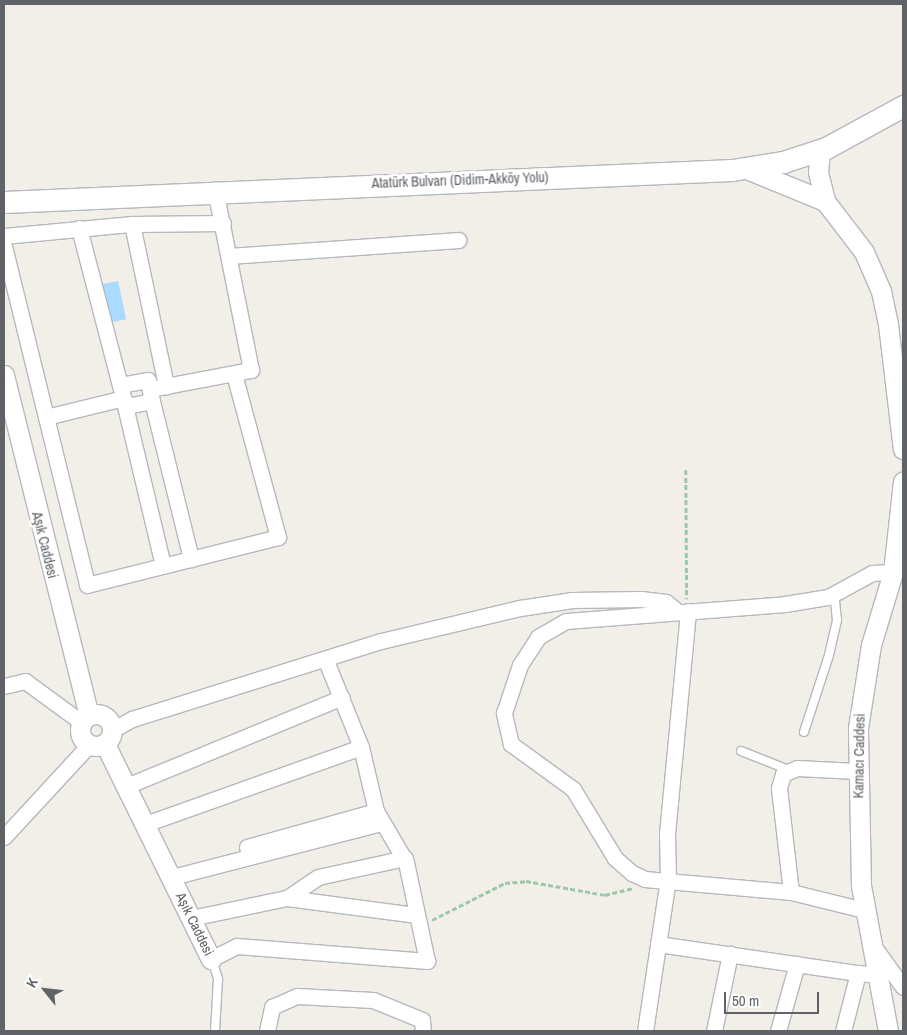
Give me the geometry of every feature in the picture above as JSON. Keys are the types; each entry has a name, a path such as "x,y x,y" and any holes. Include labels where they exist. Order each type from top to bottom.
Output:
{"main road":[{"name":"Atatürk Bulvarı (Didim-Akköy Yolu)","path":"4,202 215,190 744,168 820,150 903,106"}],"street":[{"path":"820,150 818,172 825,201 854,235 881,291 903,449"},
{"path":"744,168 825,201"},
{"path":"46,417 123,397 151,395 166,386 251,370 215,190"},
{"path":"4,236 132,224 223,223"},
{"path":"132,224 166,386"},
{"path":"79,228 123,397 163,566"},
{"path":"229,256 458,240"},
{"path":"4,246 87,585 278,537 234,374"},
{"name":"Aşık Caddesi","path":"4,375 85,718 80,734 102,740"},
{"path":"123,397 148,380 192,559"},
{"name":"Kamacı Caddesi","path":"888,1031 867,974 868,940 864,910 857,771 865,674 893,572 903,482"},
{"path":"864,910 791,892 646,878 615,858 573,790 512,744 504,713 520,665 538,637 555,625 578,619 785,604 834,593 872,573 893,572"},
{"path":"4,836 102,740 132,719 326,661 381,641 572,600 641,599 673,605 683,611"},
{"path":"646,1031 668,879 666,834 683,611"},
{"path":"211,959 237,946 427,962 405,858 379,817 361,747 326,661"},
{"path":"4,686 25,681 85,718"},
{"path":"129,785 342,697"},
{"name":"Aşık Caddesi","path":"85,718 105,716 102,740 129,785 148,823 211,959"},
{"path":"148,823 361,747"},
{"path":"791,892 779,781 789,770 857,771"},
{"path":"170,873 379,817"},
{"path":"287,898 318,877 405,858"},
{"path":"191,918 287,898 418,920"},
{"path":"868,940 903,987"},
{"path":"658,944 867,974 843,1031"},
{"path":"714,1031 730,954"},
{"path":"778,1031 796,964"},
{"path":"267,1031 272,1006 297,996 373,1000 422,1020 423,1031"}],"lane":[{"path":"804,732 829,655 837,620 834,593"},
{"path":"741,751 789,770"},
{"name":"Aşık Caddesi","path":"211,959 218,979 215,1031"}],"path":[{"path":"683,611 686,470"},
{"path":"418,920 505,883 526,881 605,895 623,894 646,878"}],"water":[{"path":"118,281 126,319 110,322 102,284"}]}
